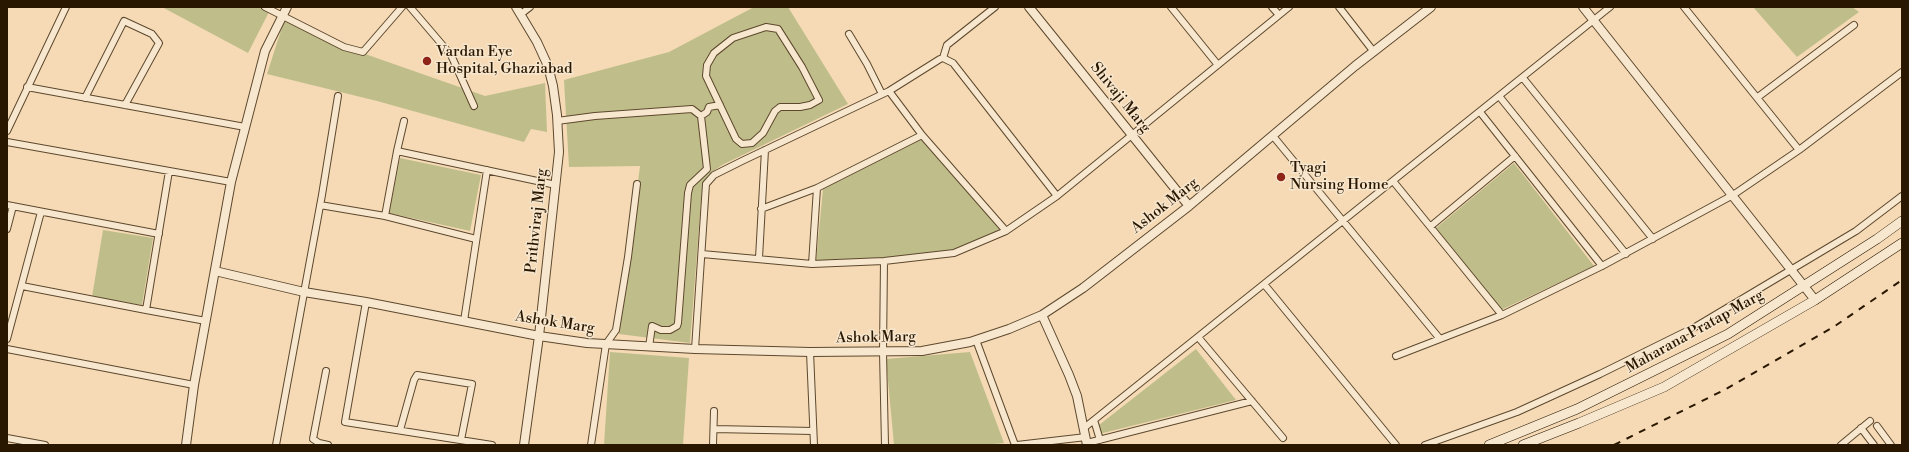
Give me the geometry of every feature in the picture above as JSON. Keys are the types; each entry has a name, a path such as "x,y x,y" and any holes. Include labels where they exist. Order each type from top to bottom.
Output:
{"main road":[{"name":"Maharana Pratap Marg","path":"1489,445 1577,410 1728,334 1805,286 1902,222"},
{"name":"Maharana Pratap Marg","path":"1523,445 1664,387 1815,300 1902,243"}],"street":[{"path":"7,131 66,7"},
{"path":"265,7 344,47 363,52 402,7"},
{"path":"186,445 194,385 231,182 265,51 287,7"},
{"path":"410,7 451,56 474,106"},
{"path":"518,10 530,7"},
{"path":"944,58 947,45 995,7"},
{"name":"Shivaji Marg","path":"1029,7 1189,206"},
{"path":"1171,7 1218,65"},
{"path":"1272,7 1279,15"},
{"path":"702,254 812,264 884,261 954,253 1006,231 1056,196 1132,136 1289,7"},
{"path":"1339,7 1374,52"},
{"name":"Ashok Marg","path":"215,271 304,292 366,302 538,336 606,344 695,349 883,352 922,351 976,340 1009,329 1042,315 1083,288 1189,206 1374,52 1431,7"},
{"path":"1583,7 1815,300"},
{"path":"1084,428 1610,7"},
{"path":"1684,7 1758,97 1799,150"},
{"name":"Prithviraj Marg","path":"518,10 537,42 548,66 553,86 559,152 524,445"},
{"path":"85,98 124,21 152,34 159,43 125,105"},
{"path":"1758,97 1854,25"},
{"path":"766,27 778,29 802,67 819,100 810,105 800,107 780,107 775,111 764,133 752,143 742,144 736,139 720,105 706,76 707,65 714,53 733,38 766,27"},
{"path":"849,34 868,64 882,94"},
{"path":"695,349 706,184 714,175 889,91 937,60 944,58 953,63 1056,196"},
{"path":"1396,356 1502,314 1626,254 1733,195 1799,150 1902,72"},
{"path":"1523,78 1653,239"},
{"path":"27,87 245,127"},
{"path":"889,91 922,135 1006,231"},
{"path":"276,445 320,205 338,96"},
{"path":"1499,96 1626,254"},
{"path":"701,116 707,112 709,107 720,105"},
{"path":"557,121 595,116 692,109 701,116 707,169 690,185 688,194 678,323 677,326 670,330 661,330 652,326 649,347"},
{"path":"1480,112 1602,266"},
{"path":"385,216 404,121"},
{"path":"761,209 816,188 922,135"},
{"path":"1273,136 1440,339"},
{"path":"7,142 231,182"},
{"path":"759,258 765,150"},
{"path":"397,151 556,185"},
{"path":"1431,226 1515,156"},
{"path":"464,321 487,170"},
{"path":"146,310 169,171"},
{"path":"1393,181 1502,314"},
{"path":"591,445 606,344 616,330 628,257 637,184"},
{"path":"812,264 816,188"},
{"path":"1426,445 1517,412 1600,374 1695,327 1856,231 1902,196"},
{"path":"320,205 385,216 476,238"},
{"path":"7,229 10,206 159,234"},
{"path":"7,339 41,212"},
{"path":"884,261 883,352 885,445"},
{"path":"1264,284 1396,445"},
{"path":"22,286 206,321"},
{"path":"366,302 345,422 492,445"},
{"path":"1042,315 1070,375 1087,442"},
{"path":"1198,337 1283,438"},
{"path":"976,340 1016,445 1087,442 1100,440 1252,401"},
{"path":"7,349 194,385"},
{"path":"810,352 814,445"},
{"path":"326,371 313,440 328,445"},
{"path":"400,430 414,380 417,376 472,384 461,440"},
{"path":"714,411 714,445"},
{"path":"1094,420 1100,440"},
{"path":"1841,445 1870,421"},
{"path":"1877,426 1890,445"},
{"path":"1862,428 1874,445"},
{"path":"714,429 813,431"},
{"path":"7,438 45,445"}],"shaded area":[{"path":"162,7 259,7 269,12 248,53"},
{"path":"754,7 788,7 848,104 722,165 708,175 702,188 690,343 619,334 640,166 569,167 564,80 669,52"},
{"path":"1753,7 1852,7 1859,12 1797,57"},
{"path":"284,21 368,55 485,96 545,83 547,132 531,129 524,142 377,101 267,74"},
{"path":"922,139 1000,230 952,252 880,262 816,261 823,189"},
{"path":"400,158 481,175 470,231 389,213"},
{"path":"1514,163 1594,266 1501,310 1436,228"},
{"path":"103,230 153,238 142,305 92,297"},
{"path":"1196,349 1236,400 1099,434 1099,425"},
{"path":"610,352 689,358 683,445 604,445"},
{"path":"970,352 1004,443 984,445 894,445 886,359"}],"railway":[{"path":"1614,445 1726,389 1835,326 1902,280"}],"place":[{"name":"Vardan Eye Hospital, Ghaziabad","path":"427,61"},
{"name":"Tyagi Nursing Home","path":"1281,177"}]}
